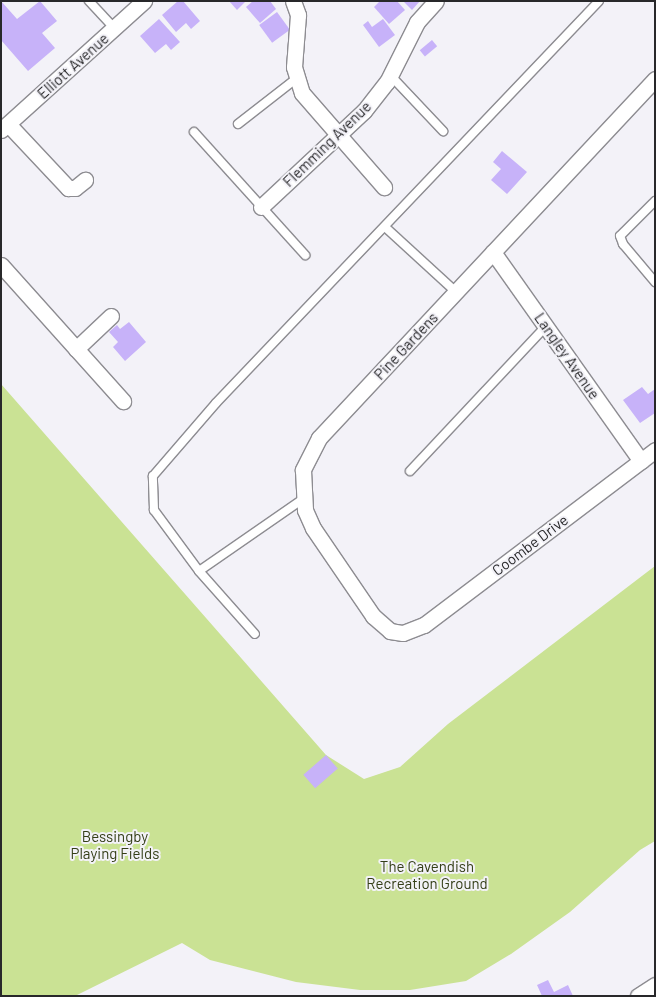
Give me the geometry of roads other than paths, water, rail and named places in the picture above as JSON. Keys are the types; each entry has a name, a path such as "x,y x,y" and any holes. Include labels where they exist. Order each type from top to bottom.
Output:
{"street":[{"name":"Elliott Avenue","path":"5,127 144,1"},
{"path":"293,1 298,15 294,67 302,93 384,187"},
{"name":"Flemming Avenue","path":"261,207 339,136 391,76 417,22 436,1"},
{"name":"Pine Gardens","path":"403,632 390,631 373,616 313,528 303,499 303,470 319,438 494,252 652,89"},
{"path":"5,127 68,188 75,188 85,180"},
{"name":"Langley Avenue","path":"494,252 641,460"},
{"path":"1,265 123,401"},
{"path":"76,348 110,316"},
{"name":"Coombe Drive","path":"403,632 424,626 655,450"},
{"path":"638,996 655,984"}],"lane":[{"path":"88,1 114,28"},
{"path":"255,634 199,571 154,510 153,476 216,403 386,227 599,1"},
{"path":"391,76 443,131"},
{"path":"238,124 296,78"},
{"path":"194,132 304,254"},
{"path":"655,201 620,236 623,244 655,282"},
{"path":"386,227 456,292"},
{"path":"410,471 546,326"},
{"path":"199,571 303,499"}],"park label":[{"name":"Bessingby Playing Fields","path":"115,844"},
{"name":"The Cavendish Recreation Ground","path":"427,874"}]}
